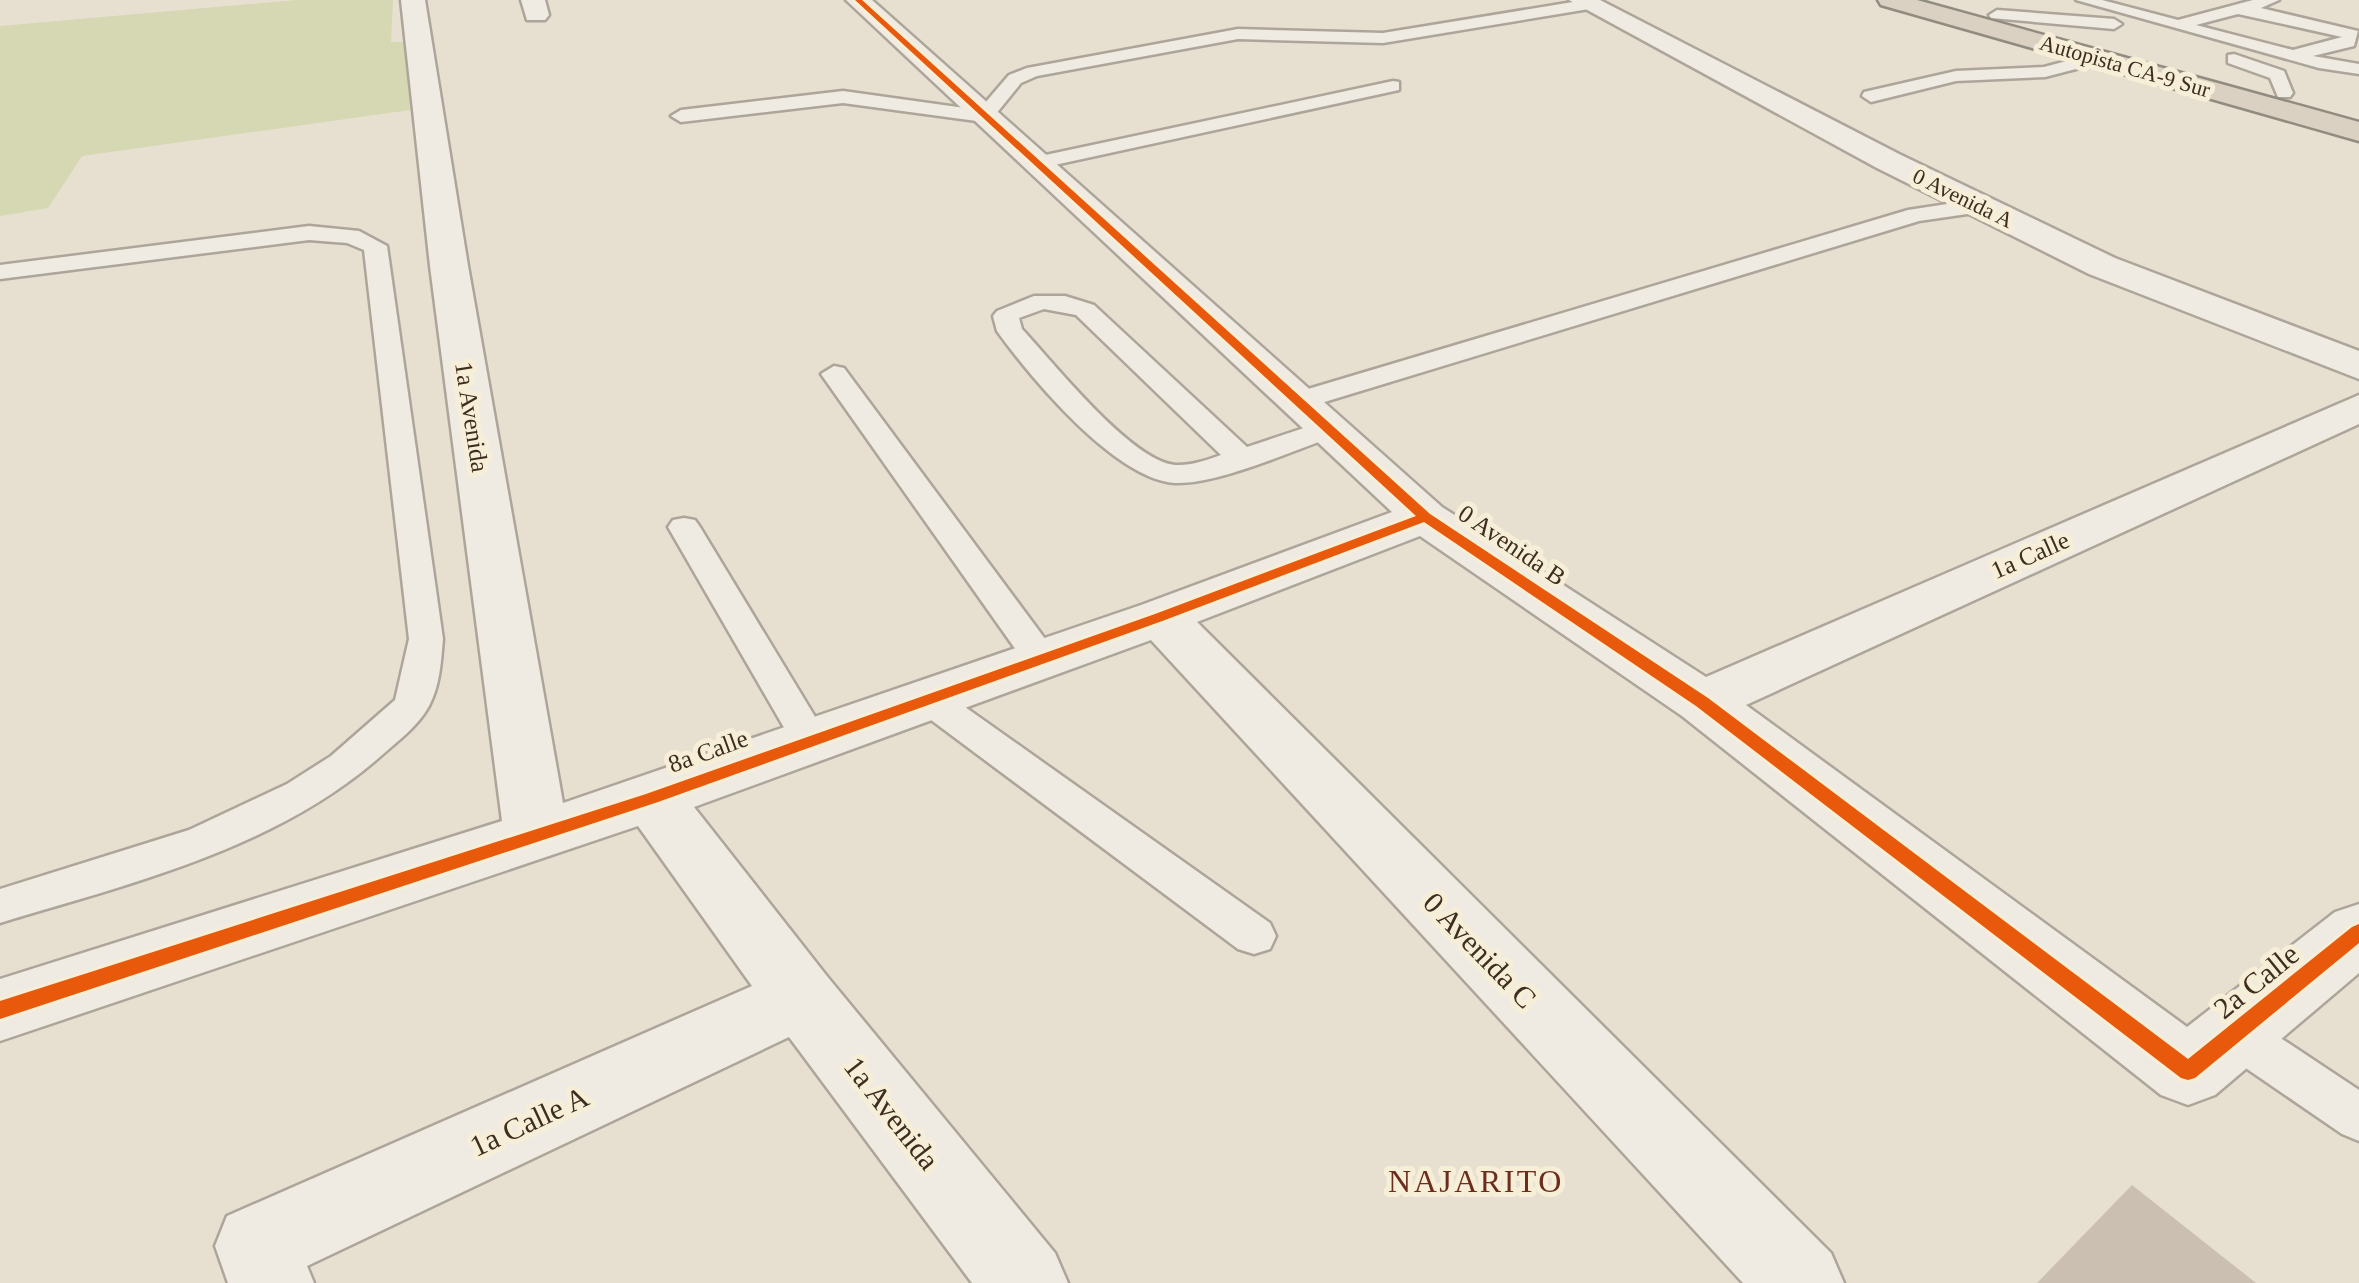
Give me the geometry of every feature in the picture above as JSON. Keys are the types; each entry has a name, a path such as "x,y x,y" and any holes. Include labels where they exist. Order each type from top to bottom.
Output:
{"highway":[{"name":"Autopista CA-9 Sur","path":"1880,0 2359,132"},
{"name":"Autopista CA-9 Sur","path":"1944,0 2359,114"}],"street":[{"name":"1a Avenida","path":"414,0 449,266 536,833"},
{"name":"0 Avenida B","path":"858,0 1425,517 2212,1052"},
{"name":"0 Avenida A","path":"1585,2 2102,266 2359,366"},
{"name":"1a Calle","path":"1702,702 2359,408"},
{"name":"8a Calle","path":"0,1010 652,798 1160,617 1425,517"},
{"name":"0 Avenida C","path":"1160,617 1801,1283"},
{"name":"1a Avenida","path":"652,798 801,997 1025,1283"},
{"name":"2a Calle","path":"2212,1052 2359,932"},
{"name":"1a Calle A","path":"264,1264 801,997"}],"lane":[{"path":"2084,0 2359,70"},
{"path":"1997,14 2134,26 2178,24 2272,0"},
{"path":"681,116 844,97 984,116 1022,75 1051,68 1238,34 1384,38 1585,2"},
{"path":"2236,10 2274,14 2352,35 2348,42 2293,55"},
{"path":"2177,45 2167,40 2166,33 2178,24"},
{"path":"2214,54 2278,75 2284,93"},
{"path":"1871,96 1956,76 2045,72 2096,58"},
{"path":"1036,163 1392,86"},
{"path":"1298,401 1916,215 1980,206"},
{"path":"0,272 308,233 351,236 376,246 426,638 422,679 411,706 367,749 311,789 234,828 0,906"},
{"path":"1240,458 1085,310 1057,300 1035,302 1006,316 1010,331 1126,456 1152,470 1177,475 1240,458 1328,429"},
{"path":"834,374 1041,659"},
{"path":"684,527 810,740"},
{"path":"928,699 1254,936"},
{"name":"0 Avenida B","path":"2212,1052 2359,1118"}],"green space":[{"path":"297,0 393,0 391,42 405,42 410,110 82,156 48,208 0,216 0,26"}],"building":[{"path":"2132,1185 2256,1283 2037,1283"}],"cycle path":[{"path":"858,0 1425,517 1702,702 2188,1071 2359,932"},
{"path":"0,1010 652,798 1160,617 1425,517"}],"district":[{"name":"NAJARITO","path":"1476,1181"}]}
